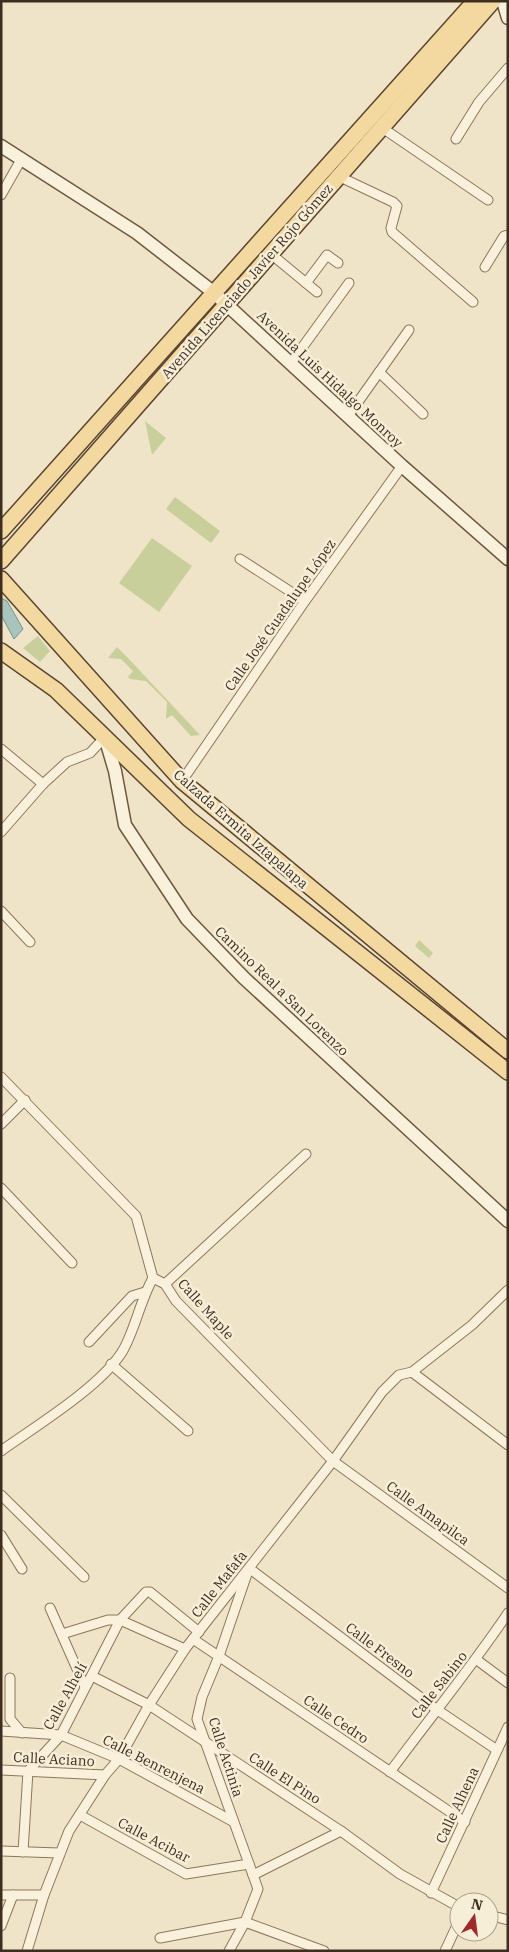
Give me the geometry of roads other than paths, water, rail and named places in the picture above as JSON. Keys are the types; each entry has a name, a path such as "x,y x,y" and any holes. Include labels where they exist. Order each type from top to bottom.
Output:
{"main road":[{"name":"Avenida Licenciado Javier Rojo Gómez","path":"1,561 228,305 338,176 493,1"},
{"name":"Avenida Licenciado Javier Rojo Gómez","path":"1,531 44,486 213,292 470,3"},
{"path":"44,486 57,499"},
{"name":"Calzada Ermita Iztapalapa","path":"1,579 182,781 508,1051"},
{"name":"Calzada Ermita Iztapalapa","path":"1,651 56,690 189,819 508,1072"}],"street":[{"path":"503,1 508,18"},
{"path":"456,140 479,102 508,68"},
{"path":"381,127 488,200"},
{"name":"Avenida Luis Hidalgo Monroy","path":"1,146 137,233 213,292 402,466 508,559"},
{"path":"1,195 22,158"},
{"path":"338,176 393,202 397,206 397,211 390,228 392,232 472,302"},
{"path":"485,267 504,236 508,235"},
{"path":"271,254 317,292"},
{"path":"306,282 328,255 338,263"},
{"path":"291,363 349,284"},
{"path":"348,416 409,330"},
{"path":"379,372 423,414"},
{"name":"Calle José Guadalupe López","path":"182,781 305,601 402,466"},
{"path":"240,559 305,601"},
{"path":"1,832 43,784 67,762 90,753 105,737"},
{"name":"Camino Real a San Lorenzo","path":"105,737 115,770 125,825 187,919 244,978 508,1221"},
{"path":"1,749 43,784"},
{"path":"1,911 30,942"},
{"path":"1,1077 136,1216 152,1278 122,1352 100,1378 1,1451"},
{"path":"1,1124 25,1100"},
{"path":"165,1284 306,1154"},
{"path":"1,1188 72,1263"},
{"name":"Calle Maple","path":"152,1278 165,1284 176,1300 332,1460"},
{"name":"Calle Mafafa","path":"27,1951 44,1896 69,1830 105,1775 119,1759 185,1649 332,1460 382,1392 399,1375 412,1372 472,1325 508,1290"},
{"path":"89,1342 132,1296 145,1292"},
{"path":"111,1364 188,1431"},
{"path":"412,1372 508,1444"},
{"name":"Calle Amapilca","path":"332,1460 508,1588"},
{"path":"1,1495 84,1577"},
{"path":"1,1535 22,1569"},
{"name":"Calle Actinia","path":"229,1951 245,1922 258,1889 232,1821 197,1719 202,1697 219,1656 249,1568"},
{"name":"Calle Fresno","path":"249,1568 436,1709 497,1750"},
{"name":"Calle Alhelí","path":"28,1771 61,1735 120,1620 146,1592 150,1592"},
{"name":"Calle Cedro","path":"150,1592 219,1656 465,1822"},
{"path":"50,1608 86,1687"},
{"name":"Calle Sabino","path":"390,1772 436,1709 477,1660 508,1613"},
{"path":"62,1634 108,1620 120,1620 185,1649"},
{"path":"477,1660 508,1683"},
{"name":"Calle El Pino","path":"92,1676 150,1705 341,1831 400,1874 449,1902"},
{"path":"10,1678 10,1719 22,1732"},
{"name":"Calle Alhena","path":"432,1893 508,1727"},
{"name":"Calle Benrenjena","path":"1,1731 61,1735 119,1759 232,1821"},
{"name":"Calle Aciano","path":"1,1770 105,1775"},
{"path":"22,1852 28,1771"},
{"name":"Calle Acibar","path":"80,1815 186,1874 248,1864"},
{"path":"253,1875 341,1831"},
{"path":"1,1851 60,1852"},
{"path":"1,1895 44,1896"},
{"path":"1,1926 13,1895"},
{"path":"160,1938 245,1922 324,1951"}],"water":[{"path":"1,598 7,601 23,629 14,639 1,615"}]}
